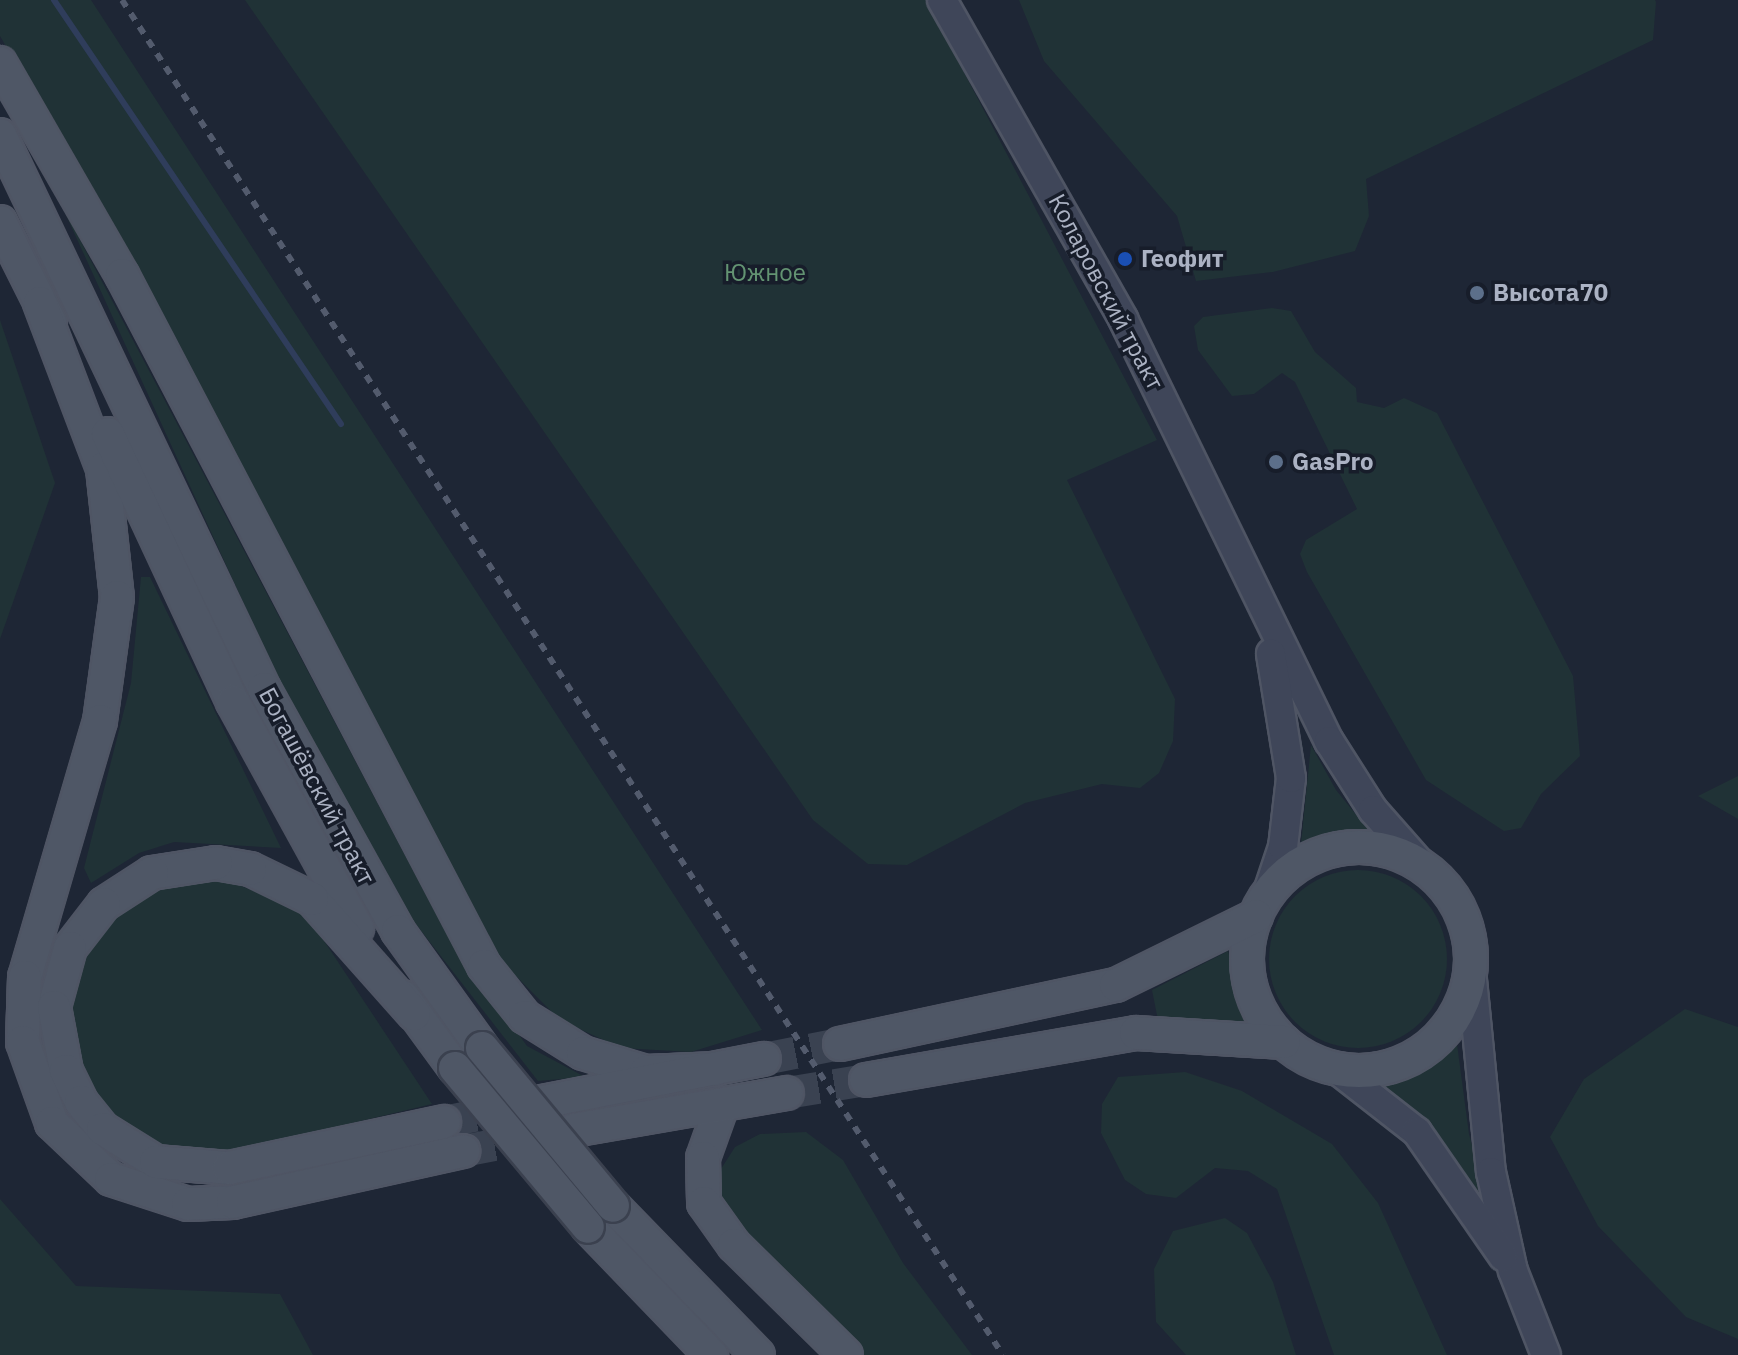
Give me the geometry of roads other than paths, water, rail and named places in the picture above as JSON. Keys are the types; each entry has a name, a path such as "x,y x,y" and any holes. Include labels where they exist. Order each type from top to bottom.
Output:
{"main road":[{"name":"Коларовский тракт","path":"942,0 1123,319 1252,592 1352,780 1425,869"},
{"path":"0,63 130,288 484,966 525,1017 583,1053 646,1072 716,1069"},
{"name":"Богашёвский тракт","path":"0,135 264,689 398,931 482,1048 613,1206 758,1355"},
{"name":"Богашёвский тракт","path":"0,222 284,801 414,1014 455,1068 588,1227 711,1355"},
{"path":"40,303 103,469 117,597 100,721 25,977 23,1042 52,1123 111,1179 188,1204 233,1202 463,1151"},
{"name":"Коларовский тракт","path":"1252,592 1279,680 1291,778 1283,847 1261,907"},
{"path":"840,1044 1116,985 1261,907 1293,869 1329,852 1369,848 1425,869 1462,914 1471,969 1481,1101 1513,1271 1546,1355"},
{"path":"414,1014 312,899 250,869 216,863 152,873 104,904 70,948 54,1007 66,1071 81,1102 128,1150 156,1162 229,1168 444,1122"},
{"path":"1261,907 1247,955 1253,994 1284,1042"},
{"path":"1335,1068 1393,1066 1427,1049 1457,1014 1471,969"},
{"path":"866,1080 1136,1033 1284,1042 1335,1068 1417,1132 1513,1271"},
{"path":"542,1102 764,1059"},
{"path":"573,1130 787,1093"},
{"path":"722,1105 703,1158 704,1203 734,1245 846,1355"}],"waterway":[{"path":"54,0 341,424"}],"tunnel":[{"path":"764,1059 840,1044"},
{"path":"787,1093 866,1080"},
{"path":"444,1122 542,1102"},
{"path":"463,1151 573,1130"}],"railway":[{"path":"122,0 1003,1355"}],"place":[{"name":"Геофит","path":"1125,259"},
{"name":"Высота70","path":"1477,293"},
{"name":"GasPro","path":"1276,462"}],"park label":[{"name":"Южное","path":"765,273"}]}
